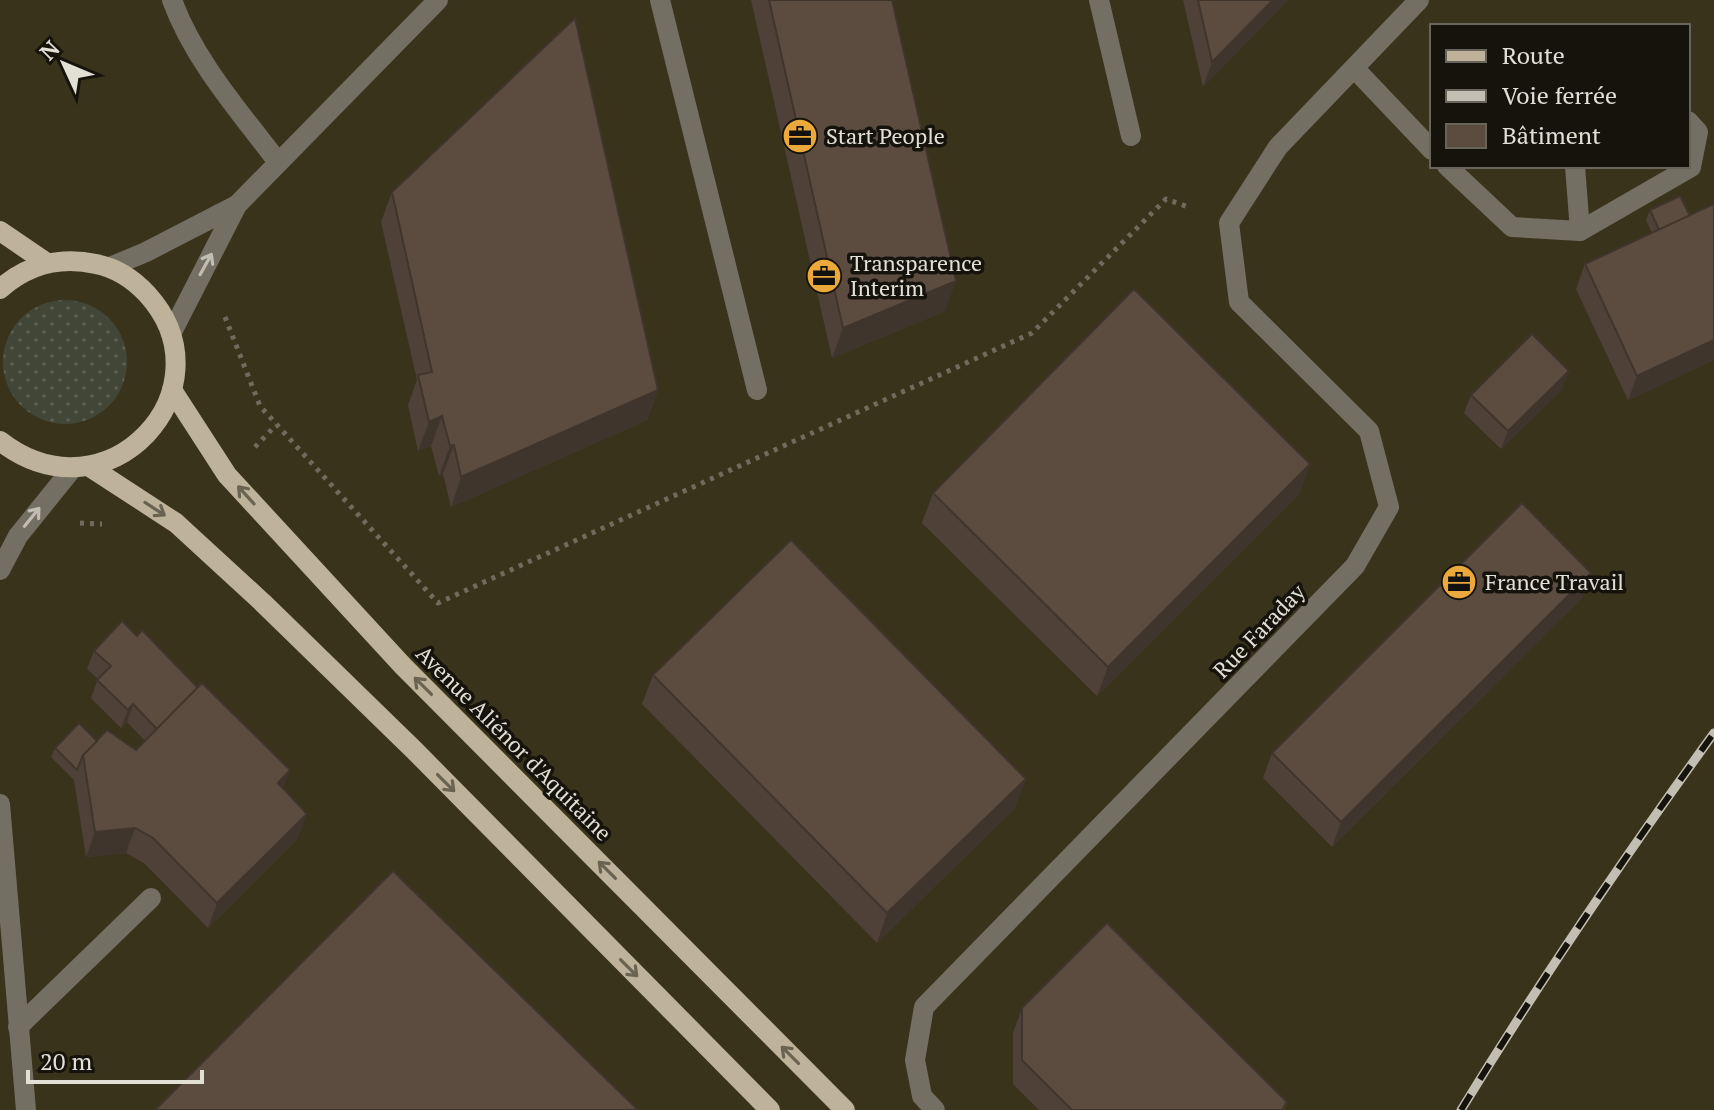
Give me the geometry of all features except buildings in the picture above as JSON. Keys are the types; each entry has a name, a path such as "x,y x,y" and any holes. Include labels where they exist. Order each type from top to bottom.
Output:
{"main road":[{"path":"0,231 47,263"},
{"path":"0,289 17,275 47,263 79,260 110,267 137,283 158,306 171,334 175,360 172,390 160,417 142,440 118,457 81,468 46,466 0,443"},
{"name":"Avenue Aliénor d'Aquitaine","path":"172,390 227,475 393,654 845,1110"},
{"path":"81,468 176,523 262,602 414,750 770,1110"}],"street":[{"path":"172,0 177,15 214,77 278,162"},
{"path":"171,334 237,205 438,0"},
{"path":"660,0 757,390"},
{"path":"1099,0 1131,136"},
{"path":"1229,223 1278,147 1419,0"},
{"path":"1355,69 1430,148"},
{"path":"1690,123 1698,132 1690,168"},
{"path":"1449,168 1512,227 1580,231 1689,168"},
{"path":"1575,168 1580,231"},
{"path":"110,267 237,205"},
{"name":"Rue Faraday","path":"935,1110 922,1096 915,1060 924,1007 1355,566 1389,507 1369,431 1239,302 1229,223"},
{"path":"0,570 18,536 81,468"},
{"path":"0,804 4,890 26,1110"},
{"path":"18,1027 151,898"},
{"path":"0,1066 22,1065"}],"path":[{"path":"221,307 260,406 438,603 1032,333 1166,199 1229,223"}],"shaded area":[{"path":"0,0 1714,0 1714,1110 0,1110"}],"green space":[{"path":"65,300 89,305 109,318 122,338 127,362 122,386 109,406 89,419 65,424 41,419 21,406 8,386 3,362 8,338 21,318 41,305"}],"railway":[{"path":"1461,1110 1584,919 1714,733"}],"place":[{"name":"Start People","path":"800,136"},
{"name":"Transparence Interim","path":"824,276"},
{"name":"France Travail","path":"1459,582"}]}
